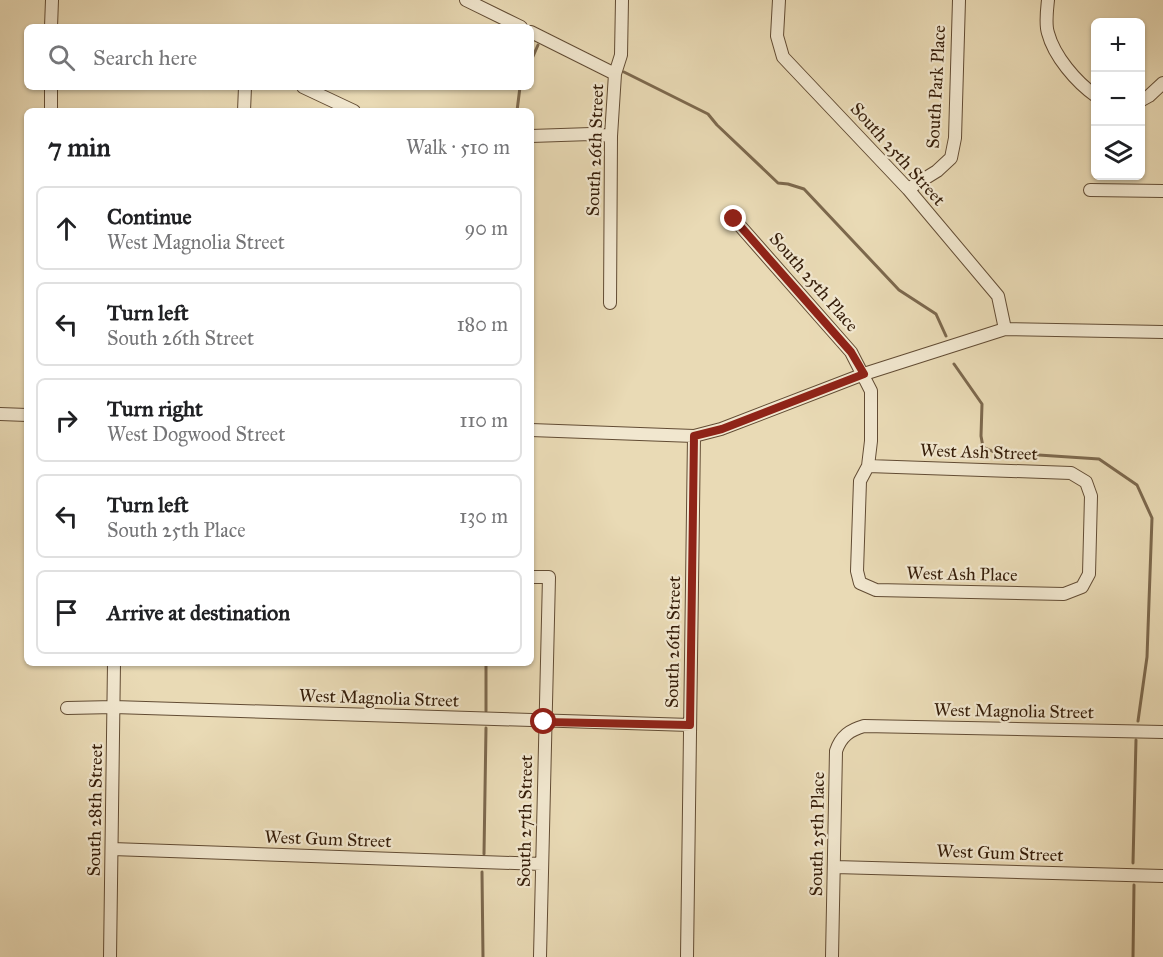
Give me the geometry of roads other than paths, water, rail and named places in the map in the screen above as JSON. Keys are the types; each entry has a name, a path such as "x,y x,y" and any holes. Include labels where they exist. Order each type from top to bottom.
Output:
{"street":[{"path":"51,24 52,0"},
{"path":"466,0 515,24"},
{"name":"South 26th Street","path":"610,303 611,136 615,74 621,55 622,0"},
{"name":"South 25th Street","path":"779,0 777,36 783,57 908,189 998,296 1005,329"},
{"name":"South Park Place","path":"908,189 937,171 951,158 955,138 958,0"},
{"path":"1048,0 1047,32 1060,57 1091,93"},
{"path":"534,34 615,74"},
{"path":"1145,98 1163,83"},
{"path":"51,90 51,108"},
{"path":"244,108 245,90"},
{"path":"309,90 348,108"},
{"path":"534,136 591,134 611,136"},
{"path":"1090,190 1163,191"},
{"name":"South 25th Place","path":"734,219 851,352 871,391 871,441 868,466 860,481 856,571 860,582"},
{"path":"534,430 694,436 722,429 864,374 1005,329 1163,332"},
{"path":"0,414 24,415"},
{"name":"South 26th Street","path":"687,957 694,436"},
{"name":"West Ash Street","path":"868,466 1071,473 1086,482 1091,496 1089,574 1082,587 1064,594"},
{"name":"South 27th Street","path":"534,577 549,577 540,957"},
{"name":"West Ash Place","path":"860,582 876,590 1064,594"},
{"name":"South 28th Street","path":"110,957 114,666"},
{"name":"West Magnolia Street","path":"67,708 114,707 690,725"},
{"name":"South 25th Place","path":"832,957 836,751 845,734 864,726"},
{"name":"West Magnolia Street","path":"864,726 1163,732"},
{"name":"West Gum Street","path":"112,849 542,864"},
{"name":"West Gum Street","path":"835,867 1163,876"}],"waterway":[{"path":"534,54 538,45"},
{"path":"624,72 708,114 778,183 804,189 899,290 936,314 946,336"},
{"path":"517,108 520,90"},
{"path":"954,364 982,404 983,447 994,452 1099,459 1137,485 1152,518 1147,657 1138,721"},
{"path":"486,666 486,711"},
{"path":"484,854 486,728"},
{"path":"1133,863 1136,740"},
{"path":"482,872 483,957"},
{"path":"1133,957 1134,885"}]}
